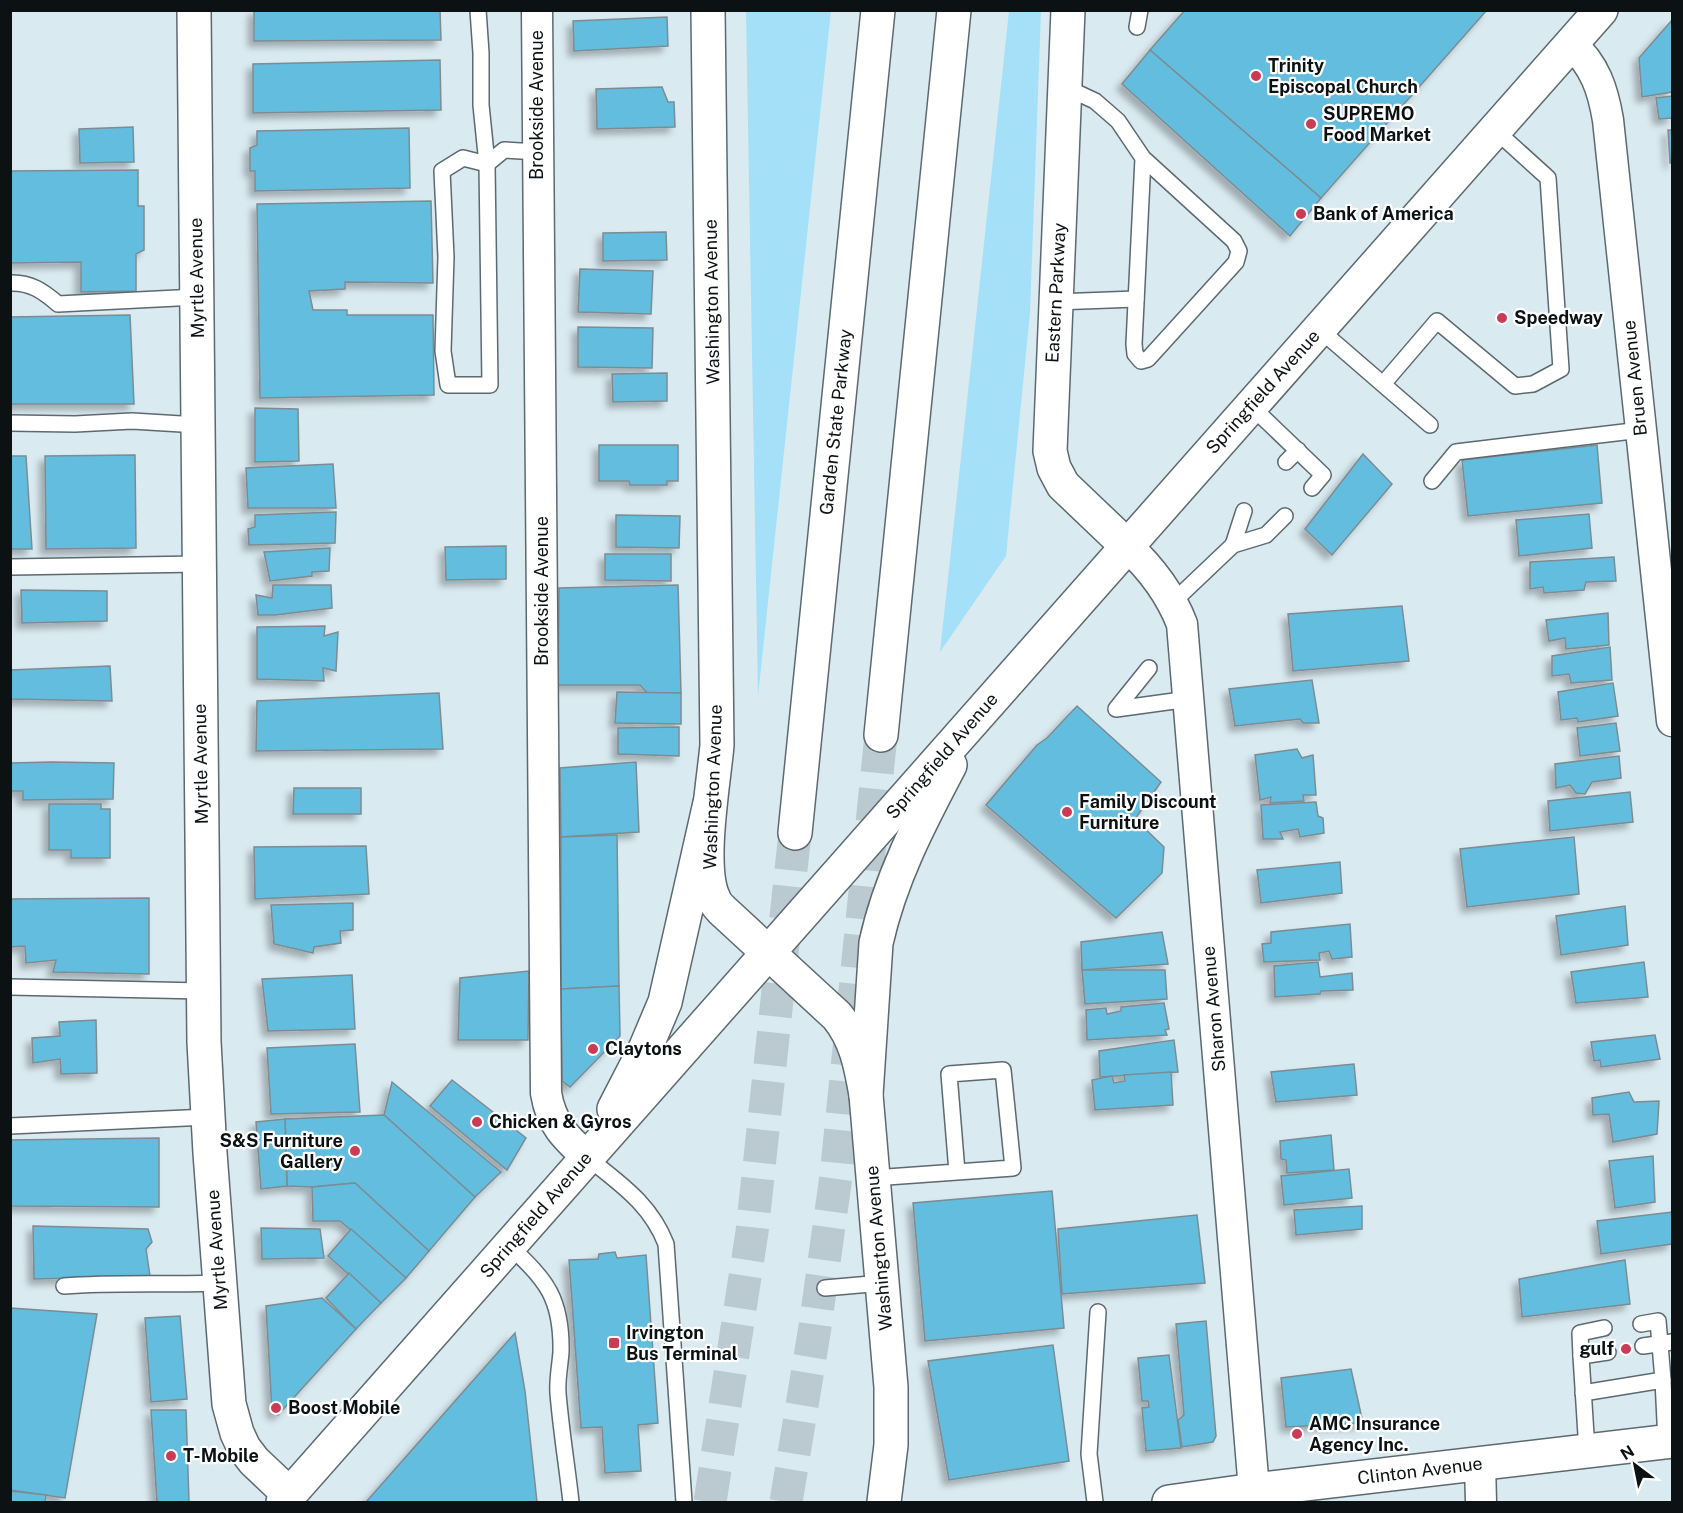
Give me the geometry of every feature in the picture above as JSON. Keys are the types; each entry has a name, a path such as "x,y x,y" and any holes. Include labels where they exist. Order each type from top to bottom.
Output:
{"main road":[{"name":"Myrtle Avenue","path":"194,10 203,991 207,1117 229,1404 244,1448 286,1499"},
{"name":"Washington Avenue","path":"708,10 717,745 710,803 708,870 714,899 731,919 827,1006 846,1027 858,1055 866,1095 892,1416 889,1473 884,1503"},
{"name":"Garden State Parkway","path":"795,832 878,10"},
{"path":"880,735 954,10"},
{"name":"Eastern Parkway","path":"1068,10 1049,435 1054,468 1063,485 1127,546"},
{"name":"Springfield Avenue","path":"286,1499 1601,10"},
{"path":"866,1095 876,943 886,904 920,825 975,718"},
{"path":"587,1157 646,1047 665,1002 710,803"},
{"name":"Clinton Avenue","path":"1168,1503 1254,1490 1669,1441"}],"street":[{"name":"Brookside Avenue","path":"537,10 546,1093 548,1106 560,1130 587,1157"},
{"name":"Bruen Avenue","path":"1571,44 1583,54 1592,67 1605,100 1672,721"},
{"name":"Sharon Avenue","path":"1127,546 1157,577 1173,602 1182,624 1254,1490"},
{"path":"1480,1464 1481,1503"}],"lane":[{"path":"478,10 481,105 487,164 490,385 448,386 443,351 446,257 442,171 463,158 487,164"},
{"path":"1137,27 1140,10"},
{"path":"1065,87 1095,101 1118,121 1143,158 1234,241 1239,251 1236,262 1148,359 1141,361 1135,354 1134,344 1143,158"},
{"path":"1383,384 1437,321 1515,386 1533,384 1561,369 1548,178 1495,130"},
{"path":"487,164 504,150 538,152"},
{"path":"10,283 24,283 43,291 58,304 197,297"},
{"path":"1055,302 1136,299"},
{"path":"1319,330 1430,425"},
{"path":"1251,406 1323,475 1312,488"},
{"path":"10,423 132,421 198,425"},
{"path":"1432,481 1456,452 1641,430"},
{"path":"1286,462 1298,450"},
{"path":"1233,545 1244,511"},
{"path":"1173,602 1233,545 1266,535 1285,516"},
{"path":"10,567 199,564"},
{"path":"1149,668 1116,709 1189,699"},
{"path":"10,987 203,991"},
{"path":"873,1178 957,1172 1013,1168 1004,1070 949,1074 957,1172"},
{"path":"10,1126 207,1117"},
{"path":"587,1157 643,1204 652,1215 666,1244 684,1503"},
{"path":"509,1246 537,1271 546,1283 554,1301 560,1327 558,1391 571,1503"},
{"path":"64,1286 110,1282 163,1285 220,1283"},
{"path":"825,1288 882,1283"},
{"path":"1095,1503 1089,1454 1098,1312"},
{"path":"1641,1324 1658,1321 1666,1343 1663,1380 1669,1441"},
{"path":"1587,1451 1580,1333 1604,1328"},
{"path":"1643,1346 1666,1343"},
{"path":"1581,1356 1608,1352"},
{"path":"1583,1393 1663,1380"}],"shaded area":[{"path":"746,11 831,11 758,696"},
{"path":"1009,11 1041,11 1030,313 1006,556 940,652"}],"building":[{"path":"254,10 440,10 441,40 254,41"},
{"name":"SUPREMO Food Market","path":"1185,10 1487,10 1321,198 1150,50"},
{"path":"667,17 668,46 574,51 573,21"},
{"path":"1672,20 1672,92 1642,97 1639,58"},
{"path":"1150,50 1321,198 1290,236 1122,84"},
{"path":"440,60 441,110 253,113 253,64"},
{"path":"662,87 668,102 674,102 675,127 597,129 596,89"},
{"path":"1672,96 1672,118 1659,119 1656,98"},
{"path":"133,127 134,162 80,163 79,129"},
{"path":"409,128 410,188 255,191 255,171 250,171 250,148 257,145 257,131"},
{"path":"1668,130 1672,130 1672,163 1670,163"},
{"path":"138,170 138,206 144,206 144,250 136,254 136,291 81,292 81,262 10,263 10,171"},
{"path":"431,201 433,283 345,282 345,289 309,291 313,310 347,310 347,315 433,315 434,395 260,398 257,204"},
{"path":"666,232 667,260 603,261 603,233"},
{"path":"580,269 653,271 651,314 578,312"},
{"path":"130,315 134,404 10,404 10,317"},
{"path":"578,327 653,328 652,368 578,367"},
{"path":"667,373 667,401 613,402 612,374"},
{"path":"255,408 298,409 299,461 255,462"},
{"path":"599,445 678,445 678,481 667,481 667,485 630,485 629,481 599,481"},
{"path":"1597,445 1602,503 1468,516 1462,460"},
{"path":"1363,454 1392,484 1332,555 1305,529"},
{"path":"135,455 136,548 46,549 45,456"},
{"path":"10,456 26,456 32,549 10,549"},
{"path":"333,464 336,508 248,508 246,468"},
{"path":"336,512 335,543 249,545 248,529 255,527 255,515"},
{"path":"1589,514 1592,548 1519,556 1516,520"},
{"path":"616,515 680,516 679,548 616,547"},
{"path":"506,546 506,579 446,580 445,547"},
{"path":"330,548 329,571 312,572 312,576 270,581 264,552"},
{"path":"605,554 671,554 671,581 605,580"},
{"path":"1614,557 1616,581 1586,582 1584,590 1544,593 1543,587 1530,589 1530,562"},
{"path":"273,585 331,585 332,608 258,615 256,595 272,598"},
{"path":"678,585 681,693 647,693 640,685 558,685 559,588"},
{"path":"21,590 107,591 107,621 22,623"},
{"path":"1402,606 1409,661 1293,671 1288,614"},
{"path":"1608,613 1609,645 1566,649 1565,638 1549,641 1546,620"},
{"path":"325,626 324,636 338,632 336,671 323,668 324,681 257,679 257,627"},
{"path":"1610,647 1612,680 1571,683 1569,674 1552,676 1552,656"},
{"path":"110,666 112,701 10,699 10,670"},
{"path":"1312,680 1319,723 1303,723 1300,719 1235,726 1229,689"},
{"path":"1613,683 1618,716 1578,722 1577,718 1561,720 1558,692"},
{"path":"617,692 681,693 681,724 615,723"},
{"path":"439,693 443,749 256,751 257,701"},
{"name":"Family Discount Furniture","path":"1077,706 1161,782 1135,819 1164,847 1162,873 1116,918 986,805 1037,745 1047,738"},
{"path":"1616,723 1620,751 1580,756 1577,728"},
{"path":"679,727 679,756 618,754 618,728"},
{"path":"1297,749 1302,758 1313,755 1316,795 1303,795 1304,801 1270,803 1271,797 1260,800 1255,755"},
{"path":"1619,756 1621,778 1592,782 1585,794 1576,793 1570,785 1556,788 1555,764"},
{"path":"636,762 639,832 561,837 560,768"},
{"path":"10,763 114,763 113,799 23,800 23,791 10,791"},
{"path":"294,788 361,788 361,814 293,814"},
{"path":"1630,792 1633,822 1550,831 1548,801"},
{"path":"1316,802 1318,816 1323,818 1324,833 1300,837 1298,829 1280,832 1283,839 1263,839 1261,805"},
{"path":"49,804 101,804 101,809 110,809 110,858 71,858 71,850 49,850"},
{"path":"617,835 619,986 561,989 561,837"},
{"path":"1574,837 1579,894 1467,907 1460,849"},
{"path":"366,846 369,894 255,899 254,847"},
{"path":"1340,862 1342,893 1261,903 1257,870"},
{"path":"149,898 149,974 53,972 56,960 26,963 25,946 10,947 10,899"},
{"path":"353,903 353,930 340,931 341,943 314,947 313,953 274,944 271,905"},
{"path":"1625,906 1628,945 1561,955 1556,916"},
{"path":"1350,924 1352,957 1332,959 1329,951 1319,953 1320,960 1264,962 1262,944 1271,943 1271,932"},
{"path":"1162,932 1168,964 1082,970 1081,942"},
{"path":"1318,962 1320,977 1352,973 1353,990 1321,991 1320,994 1275,997 1274,966"},
{"path":"1644,962 1648,997 1576,1003 1571,972"},
{"path":"1082,970 1165,970 1167,999 1085,1004"},
{"path":"529,971 528,1040 458,1040 460,978"},
{"path":"352,975 355,1029 268,1031 262,979"},
{"path":"619,986 620,1036 570,1087 562,1081 561,989"},
{"path":"1164,1003 1169,1029 1165,1030 1167,1035 1087,1040 1086,1010 1106,1008 1107,1014 1121,1011 1121,1007"},
{"path":"96,1020 97,1073 61,1074 60,1059 33,1063 32,1038 60,1036 59,1022"},
{"path":"1655,1035 1660,1059 1601,1067 1600,1060 1594,1061 1591,1042"},
{"path":"1174,1040 1178,1072 1100,1077 1099,1051"},
{"path":"355,1044 360,1112 271,1114 267,1048"},
{"path":"1354,1064 1357,1095 1276,1102 1271,1072"},
{"path":"1171,1072 1173,1105 1095,1110 1092,1080 1112,1076 1114,1083 1125,1081 1124,1075"},
{"name":"Chicken & Gyros","path":"452,1080 526,1138 507,1170 430,1106"},
{"path":"392,1082 501,1172 475,1197 384,1115"},
{"path":"1629,1092 1634,1102 1659,1101 1657,1134 1613,1142 1609,1114 1593,1115 1592,1098"},
{"name":"S&S Furniture Gallery","path":"384,1115 475,1197 429,1251 355,1183 312,1187 287,1186 285,1119"},
{"path":"285,1119 287,1186 261,1189 256,1122"},
{"path":"1331,1135 1334,1170 1287,1173 1286,1160 1281,1159 1280,1141"},
{"path":"159,1138 159,1207 10,1206 10,1140"},
{"path":"1653,1156 1655,1202 1615,1208 1609,1161"},
{"path":"1349,1169 1352,1198 1284,1205 1281,1176"},
{"name":"S&S Furniture Gallery","path":"355,1183 429,1251 406,1278 340,1221 313,1221 312,1187"},
{"path":"1052,1191 1064,1328 925,1341 913,1203"},
{"path":"1362,1206 1362,1229 1296,1235 1294,1210"},
{"path":"1672,1212 1672,1244 1601,1254 1597,1221"},
{"path":"1197,1215 1205,1283 1062,1294 1058,1229"},
{"path":"33,1226 148,1229 152,1242 146,1249 150,1276 34,1279"},
{"path":"261,1228 320,1229 324,1258 262,1259"},
{"path":"351,1229 406,1278 381,1303 328,1256"},
{"path":"615,1252 617,1258 646,1255 658,1423 638,1425 641,1471 605,1473 602,1427 581,1428 569,1260 598,1259 599,1254"},
{"path":"1625,1260 1630,1304 1522,1317 1519,1279"},
{"path":"349,1273 381,1303 356,1329 326,1298"},
{"path":"322,1298 356,1329 278,1415 272,1411 266,1306"},
{"path":"10,1308 97,1314 65,1498 10,1490"},
{"path":"180,1316 187,1399 151,1402 145,1318"},
{"path":"1206,1321 1216,1436 1213,1442 1182,1447 1178,1420 1184,1415 1176,1324"},
{"path":"515,1333 525,1391 537,1502 366,1502"},
{"path":"1053,1345 1069,1461 949,1480 928,1361"},
{"path":"1169,1355 1181,1448 1146,1451 1142,1408 1149,1407 1148,1401 1142,1401 1138,1358"},
{"path":"1351,1369 1363,1423 1286,1427 1281,1378"},
{"name":"T-Mobile","path":"151,1410 186,1410 189,1502 157,1502"},
{"path":"10,1491 46,1495 45,1502 10,1502"}],"tunnel":[{"path":"786,1502 815,1327 836,1176 881,735"},
{"path":"710,1502 752,1232 795,833"}],"place":[{"name":"Trinity Episcopal Church","path":"1256,76"},
{"name":"SUPREMO Food Market","path":"1311,124"},
{"name":"Bank of America","path":"1301,214"},
{"name":"Speedway","path":"1502,318"},
{"name":"Family Discount Furniture","path":"1067,812"},
{"name":"Claytons","path":"593,1049"},
{"name":"Chicken & Gyros","path":"477,1122"},
{"name":"S&S Furniture Gallery","path":"355,1151"},
{"name":"Irvington Bus Terminal","path":"614,1343"},
{"name":"gulf","path":"1626,1349"},
{"name":"Boost Mobile","path":"276,1408"},
{"name":"AMC Insurance Agency Inc.","path":"1297,1434"},
{"name":"T-Mobile","path":"171,1456"}]}
